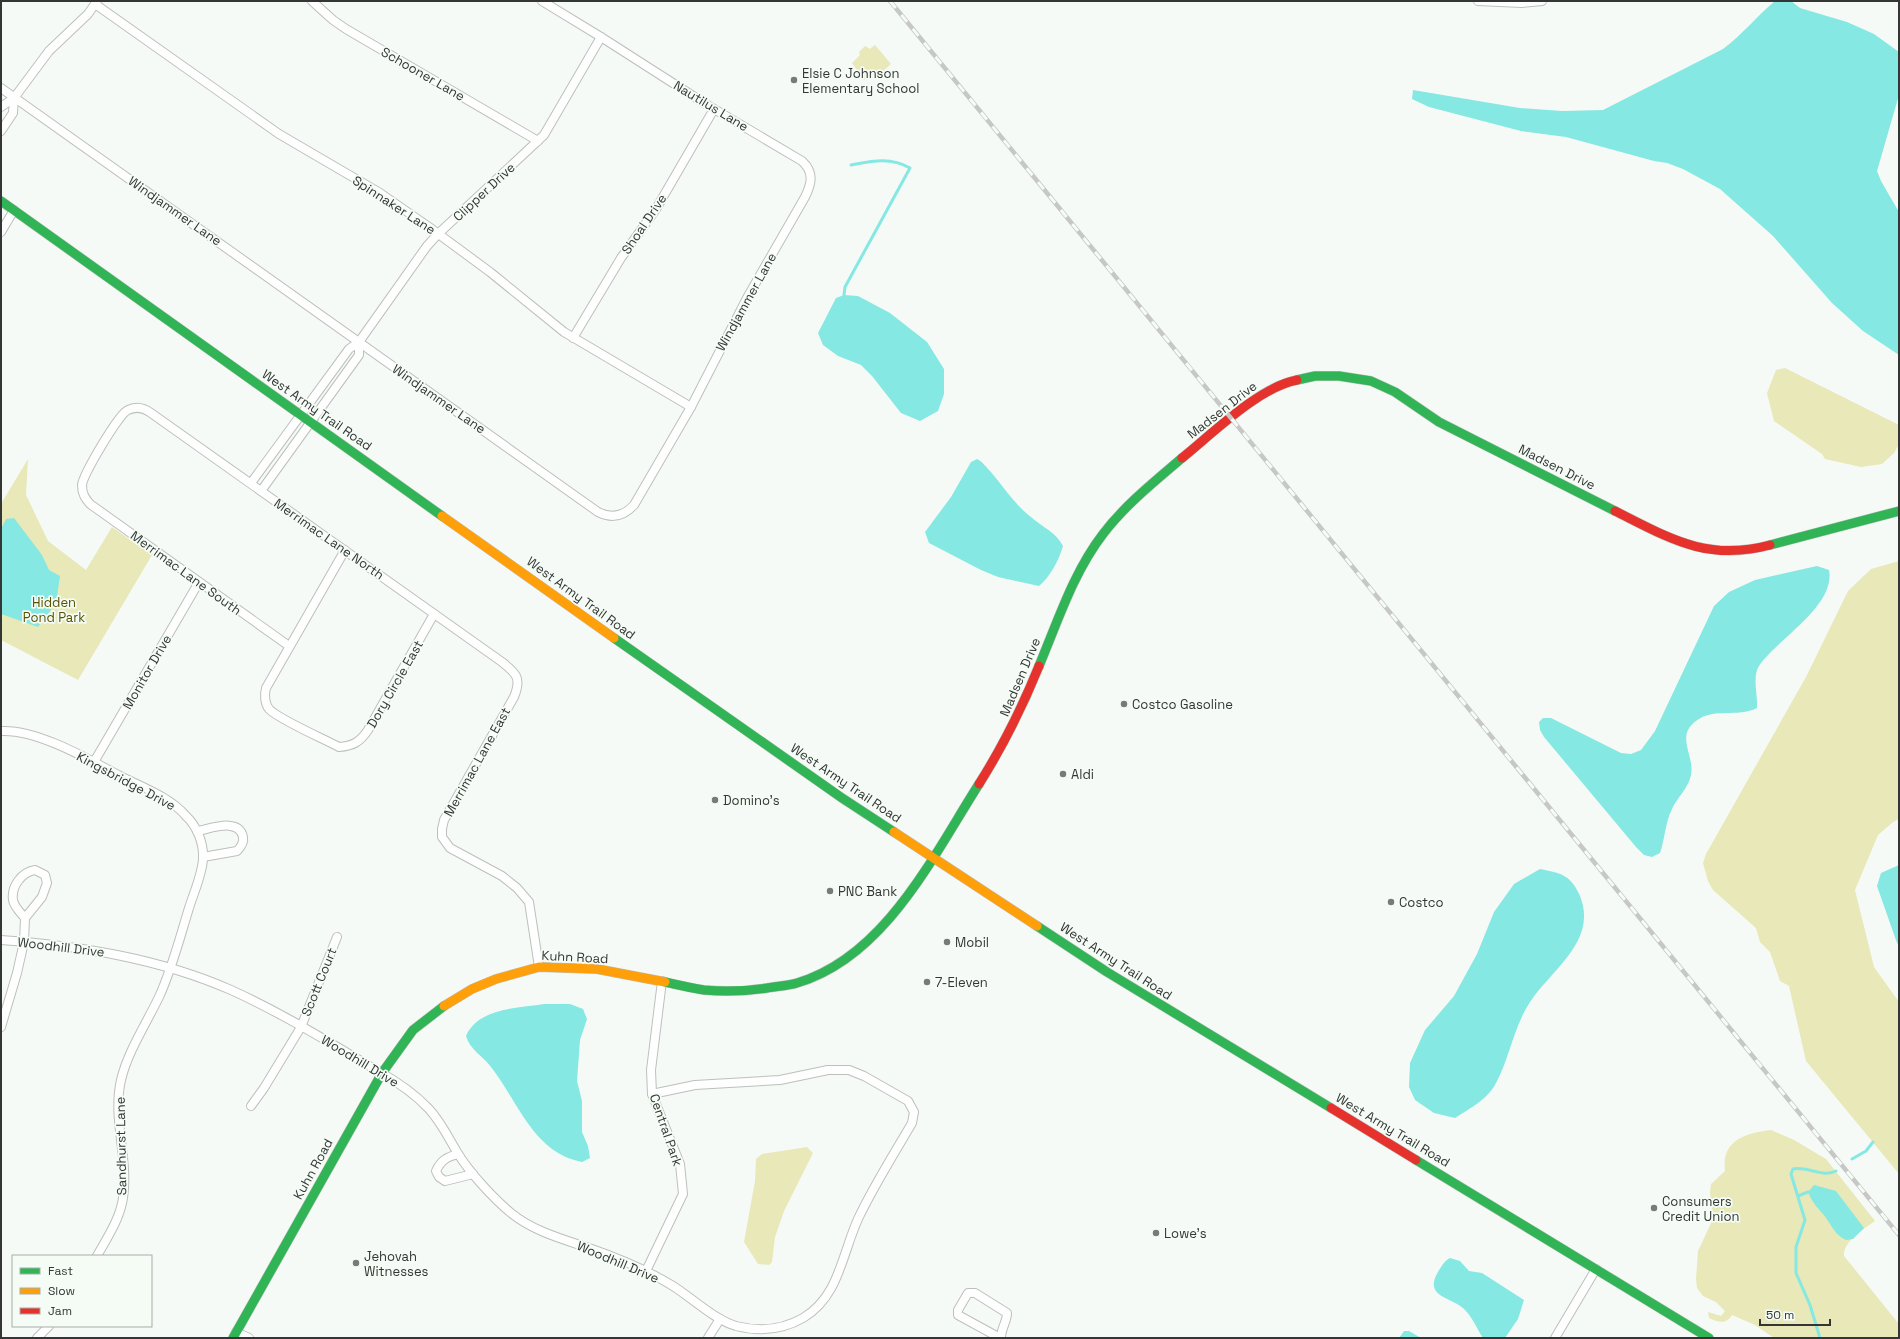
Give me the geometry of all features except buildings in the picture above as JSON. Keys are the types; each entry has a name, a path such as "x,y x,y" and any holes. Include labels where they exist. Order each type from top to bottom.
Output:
{"street":[{"name":"Schooner Lane","path":"312,1 333,20 346,29 538,141"},
{"name":"Nautilus Lane","path":"542,1 714,109 802,161 809,169 811,178 810,188 780,242"},
{"path":"1478,1 1522,3 1542,1"},
{"path":"1,107 14,98 49,51 88,14 96,2"},
{"name":"Spinnaker Lane","path":"96,2 279,134 380,193 438,234 573,338 691,407"},
{"name":"Clipper Drive","path":"251,483 349,349 359,342 427,246 538,141 549,127 601,37"},
{"name":"Windjammer Lane","path":"1,88 598,512 611,517 624,514 634,505 691,407 747,298 780,242"},
{"path":"1,130 13,113 14,98"},
{"name":"Shoal Drive","path":"573,338 620,258 656,209 714,109"},
{"name":"West Army Trail Road","path":"1,201 842,798 1155,1002 1709,1338"},
{"path":"1,232 14,210"},
{"name":"Clipper Drive","path":"262,491 359,355 359,342"},
{"name":"Madsen Drive","path":"933,857 1001,749 1019,716 1072,586 1083,564 1102,535 1121,512 1142,492 1231,418 1269,390 1290,381 1315,376 1339,376 1371,381 1395,392 1439,422 1673,540 1698,548 1727,552 1756,549 1899,511"},
{"name":"Merrimac Lane North","path":"85,498 82,489 84,477 119,418 127,410 134,408 146,410 502,662 514,672 518,680"},
{"name":"Merrimac Lane South","path":"85,498 90,504 290,646"},
{"path":"290,646 345,550"},
{"name":"Monitor Drive","path":"94,762 199,582"},
{"name":"Dory Circle East","path":"290,646 266,688 265,698 269,709 276,715 339,747 348,746 356,744 364,737 434,614"},
{"name":"Merrimac Lane East","path":"518,680 514,697 444,820 442,837 450,848 502,876 517,888 529,902 539,967"},
{"name":"Kingsbridge Drive","path":"1,731 32,735 65,748 177,807 187,816 197,831 203,857 170,968"},
{"path":"197,831 230,825 238,829 243,837 242,845 237,851 203,857"},
{"name":"Kuhn Road","path":"234,1335 382,1073 413,1030 445,1005 472,989 496,979 539,967 597,969 705,990 751,990 797,983 829,969 854,954 896,911 933,857"},
{"path":"1,1027 14,984 24,942 25,918 42,897 47,883 45,875 35,870 24,874 19,880 13,894 13,901 16,908 25,918"},
{"name":"Scott Court","path":"251,1106 264,1088 301,1026 336,937"},
{"name":"Woodhill Drive","path":"1,940 103,952 170,968 231,990 301,1026 382,1073 409,1092 428,1108 448,1134 458,1154 473,1174 511,1213 536,1229 646,1271 672,1286 720,1319 732,1325 757,1330 771,1330 802,1318 826,1298 834,1282 858,1219 912,1124 914,1112 908,1101 864,1076 844,1070 828,1070 780,1080 695,1085 652,1094"},
{"name":"Sandhurst Lane","path":"98,1255 111,1231 123,1199 124,1175 118,1107 122,1079 130,1056 159,997 170,968"},
{"name":"Central Park","path":"646,1271 682,1194 680,1164 652,1094 651,1070 662,981"},
{"path":"458,1154 445,1158 439,1164 436,1171 439,1177 446,1181 473,1174"},
{"path":"1555,1338 1596,1269"},
{"path":"968,1293 975,1293 1007,1313 1007,1319 1001,1328 1000,1338 958,1315 958,1310 968,1293"},
{"path":"708,1338 720,1319"},
{"path":"41,1337 48,1327"},
{"path":"234,1335 249,1338"}],"green space":[{"path":"875,45 891,64 881,73 877,70 864,80 852,63 860,55 859,52 865,46 870,49"},
{"path":"1785,368 1899,425 1899,444 1894,453 1882,464 1861,467 1825,459 1822,454 1774,421 1767,393 1776,370"},
{"name":"Hidden Pond Park","path":"28,459 26,495 48,541 86,570 112,527 152,555 78,680 1,640 1,504"},
{"path":"1899,561 1899,819 1893,822 1878,835 1855,890 1874,967 1899,1002 1899,1174 1806,1061 1789,986 1780,981 1770,952 1760,942 1756,928 1713,890 1708,881 1703,863 1706,854 1806,677 1848,591 1871,569"},
{"path":"1771,1130 1794,1140 1826,1159 1875,1221 1850,1240 1844,1256 1899,1324 1899,1338 1774,1338 1755,1325 1732,1315 1730,1318 1722,1322 1709,1318 1708,1312 1721,1316 1725,1311 1716,1302 1703,1296 1697,1288 1696,1279 1698,1251 1713,1219 1710,1193 1711,1184 1725,1171 1725,1160 1731,1145 1744,1136"},
{"path":"807,1147 813,1153 784,1211 775,1237 772,1262 769,1265 758,1264 744,1242 755,1181 756,1159 762,1154"}],"water":[{"path":"1775,1 1791,1 1800,8 1847,22 1874,34 1899,52 1899,95 1877,171 1881,181 1899,212 1899,355 1863,331 1832,303 1773,236 1720,189 1683,169 1667,163 1654,161 1566,137 1521,131 1429,107 1412,99 1413,90 1520,108 1562,111 1603,110 1723,49 1737,38"},
{"path":"844,295 858,296 890,313 927,342 944,369 944,394 938,411 920,421 901,413 872,376 861,365 838,356 823,345 818,333 836,298"},
{"path":"977,459 983,463 1020,507 1035,521 1053,533 1063,546 1054,568 1039,586 998,577 981,570 929,543 925,532 951,497 971,462"},
{"path":"14,518 42,555 49,570 60,576 56,603 38,627 1,614 1,529 6,519"},
{"path":"1817,566 1829,570 1829,583 1824,596 1815,609 1767,656 1759,666 1756,675 1757,708 1742,712 1710,714 1696,721 1690,727 1686,740 1692,768 1690,779 1670,814 1660,853 1652,857 1644,855 1544,737 1540,730 1539,722 1543,718 1551,718 1621,753 1631,754 1641,750 1655,731 1714,606 1729,592 1755,580"},
{"path":"1899,865 1899,945 1877,886 1881,873"},
{"path":"1540,869 1564,876 1573,883 1577,889 1584,913 1583,928 1577,943 1527,1007 1493,1089 1478,1103 1455,1118 1434,1113 1415,1100 1409,1087 1410,1063 1425,1030 1454,996 1477,954 1494,912 1514,884"},
{"path":"544,1004 570,1004 583,1009 587,1019 580,1040 577,1081 582,1101 582,1132 588,1146 590,1158 582,1162 565,1157 551,1148 539,1137 528,1124 501,1080 488,1063 470,1045 466,1036 472,1027 489,1015 511,1008"},
{"path":"1814,1185 1836,1191 1864,1228 1853,1239 1846,1240 1838,1235 1826,1217 1814,1204 1808,1192"},
{"path":"1450,1258 1460,1261 1469,1271 1482,1273 1524,1300 1518,1319 1505,1338 1483,1338 1472,1319 1464,1309 1436,1292 1434,1280 1443,1264"},
{"path":"1404,1331 1409,1331 1421,1338 1399,1338"}],"waterway":[{"path":"844,295 845,287 910,168 888,161 874,161 851,165"},
{"path":"1852,1159 1866,1151 1873,1142"},
{"path":"1820,1338 1810,1305 1796,1273 1796,1247 1805,1220 1791,1174 1793,1169 1804,1169 1820,1173 1831,1173 1836,1171"},
{"path":"1798,1196 1808,1192"}],"railway":[{"path":"890,1 1899,1235"}],"traffic: fast":[{"path":"1,201 442,516"},
{"path":"1297,380 1315,376 1339,376 1371,381 1395,392 1439,422 1615,511"},
{"path":"1039,666 1067,598 1092,549 1121,513 1140,494 1182,458"},
{"path":"1770,545 1899,511"},
{"path":"614,638 842,798 894,832"},
{"path":"665,982 704,990 719,991 759,989 794,984 828,970 856,951 881,928 904,901 944,842 979,784"},
{"path":"1037,926 1107,972 1331,1108"},
{"path":"233,1338 382,1073 413,1030 444,1006"},
{"path":"1416,1160 1709,1338"}],"traffic: slow":[{"path":"442,516 614,638"},
{"path":"894,832 1037,926"},
{"path":"444,1006 472,989 496,979 539,967 597,969 665,982"}],"traffic: jam":[{"path":"1182,458 1252,401 1282,384 1297,380"},
{"path":"1615,511 1671,538 1708,549 1727,551 1747,550 1770,545"},
{"path":"979,784 1012,726 1039,666"},
{"path":"1331,1108 1416,1160"}],"place":[{"name":"Elsie C Johnson Elementary School","path":"794,80"},
{"name":"Costco Gasoline","path":"1124,704"},
{"name":"Aldi","path":"1063,774"},
{"name":"Domino's","path":"715,800"},
{"name":"PNC Bank","path":"830,891"},
{"name":"Costco","path":"1391,902"},
{"name":"Mobil","path":"947,942"},
{"name":"7-Eleven","path":"927,982"},
{"name":"Consumers Credit Union","path":"1654,1208"},
{"name":"Lowe's","path":"1156,1233"},
{"name":"Jehovah Witnesses","path":"356,1263"}]}
